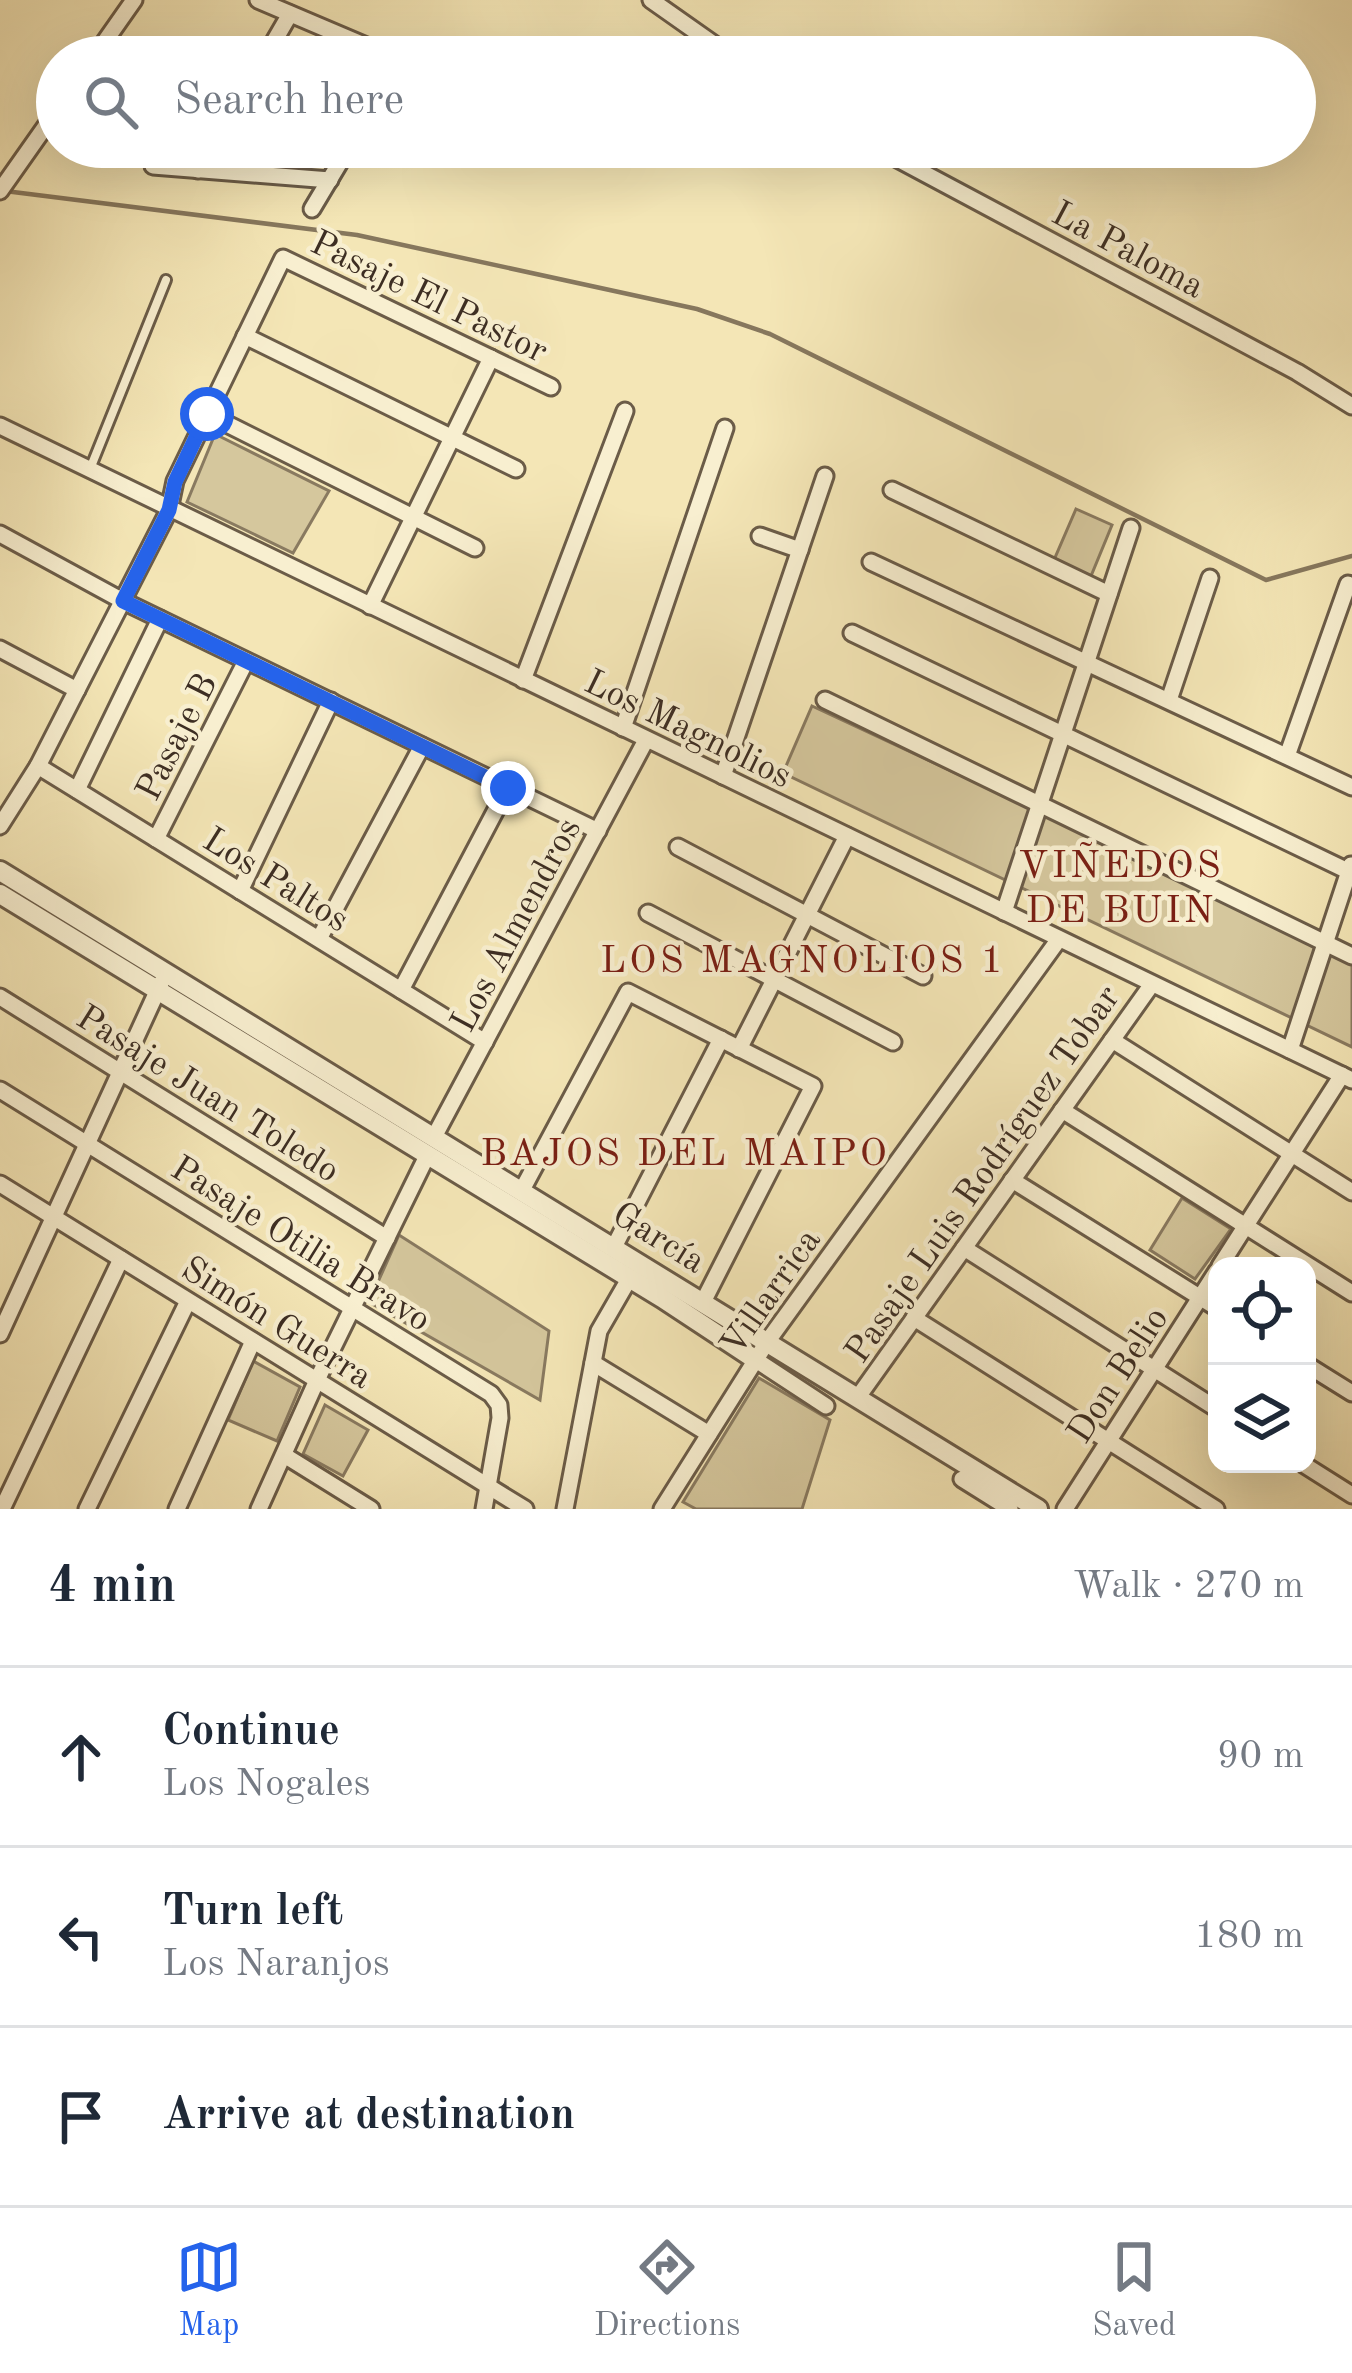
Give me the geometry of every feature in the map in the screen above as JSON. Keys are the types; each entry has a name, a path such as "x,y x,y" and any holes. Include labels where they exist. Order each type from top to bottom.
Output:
{"street":[{"path":"109,36 134,0"},
{"path":"258,0 342,36"},
{"path":"651,0 702,36"},
{"path":"277,36 290,14"},
{"path":"2,189 36,140"},
{"path":"176,168 330,180"},
{"path":"312,209 337,168"},
{"name":"La Paloma","path":"914,168 1352,406"},
{"name":"Pasaje El Pastor","path":"245,336 283,258 551,387"},
{"path":"0,826 38,766 169,510 175,482 245,336 516,469"},
{"path":"370,606 491,358"},
{"path":"523,680 625,411"},
{"path":"207,414 475,548"},
{"name":"Los Magnolios","path":"0,426 1347,1077"},
{"path":"623,728 725,428"},
{"path":"722,776 825,476"},
{"path":"892,490 1109,594"},
{"path":"1004,912 1131,528"},
{"path":"0,534 123,601 598,831"},
{"path":"760,536 800,550"},
{"path":"872,562 1352,788"},
{"path":"1169,700 1210,578"},
{"path":"1287,757 1348,584"},
{"path":"77,790 160,619"},
{"path":"852,633 1351,869 1290,1050"},
{"path":"0,649 77,690"},
{"name":"Pasaje B","path":"156,839 246,661"},
{"path":"825,700 1352,956"},
{"path":"240,891 331,701"},
{"name":"Los Almendros","path":"259,1509 430,1146 646,740"},
{"path":"319,940 422,746"},
{"name":"Los Paltos","path":"38,766 484,1042"},
{"path":"401,990 508,788"},
{"path":"739,1048 847,836"},
{"path":"678,848 923,976"},
{"name":"García","path":"0,871 162,982"},
{"name":"García","path":"0,894 162,982 430,1146 826,1406"},
{"path":"648,913 892,1042"},
{"name":"Villarrica","path":"669,1507 767,1342 1060,939"},
{"path":"0,1334 8,1296 54,1217 162,982"},
{"name":"Pasaje Luis Rodríguez Tobar","path":"858,1397 1153,983"},
{"path":"522,1190 628,992 813,1086 703,1302"},
{"name":"Pasaje Juan Toledo","path":"0,997 387,1238"},
{"path":"614,1247 721,1039"},
{"path":"1112,1040 1352,1192"},
{"name":"Don Belio","path":"1226,1257 1347,1077"},
{"name":"Pasaje Otilia Bravo","path":"0,1090 496,1399 500,1418 488,1486"},
{"path":"1063,1110 1352,1293"},
{"name":"García","path":"430,1146 522,1190 1038,1509"},
{"path":"1012,1180 1208,1303"},
{"name":"Simón Guerra","path":"0,1184 525,1509"},
{"path":"964,1248 1208,1403"},
{"path":"2,1509 121,1259"},
{"path":"565,1509 606,1316 629,1279"},
{"name":"Don Belio","path":"1065,1509 1208,1285"},
{"path":"87,1509 188,1300"},
{"path":"914,1318 1216,1509"},
{"path":"177,1509 253,1341"},
{"path":"593,1363 709,1434"},
{"path":"1316,1371 1352,1393"},
{"path":"284,1454 371,1509"},
{"path":"1316,1472 1352,1495"},
{"path":"962,1479 1010,1509"},
{"path":"484,1509 488,1486"}],"lane":[{"path":"90,470 166,280"}],"shaded area":[{"path":"215,434 329,491 293,553 187,502"},
{"path":"1076,509 1112,525 1091,576 1054,560"},
{"path":"812,706 1352,958 1352,1047 783,773"},
{"path":"1182,1198 1231,1229 1195,1279 1150,1250"},
{"path":"399,1235 549,1331 540,1400 369,1302"},
{"path":"253,1361 300,1387 277,1441 228,1420"},
{"path":"759,1378 830,1420 802,1509 696,1509 683,1502"},
{"path":"325,1405 368,1430 343,1476 303,1454"}],"waterway":[{"path":"5,191 357,235 697,309 770,334 1266,580 1352,556"}],"district":[{"name":"VIÑEDOS DE BUIN","path":"1121,886"},
{"name":"LOS MAGNOLIOS 1","path":"803,958"},
{"name":"BAJOS DEL MAIPO","path":"685,1151"}],"route":[{"path":"207,414 175,482 169,510 123,601 508,788"}]}
